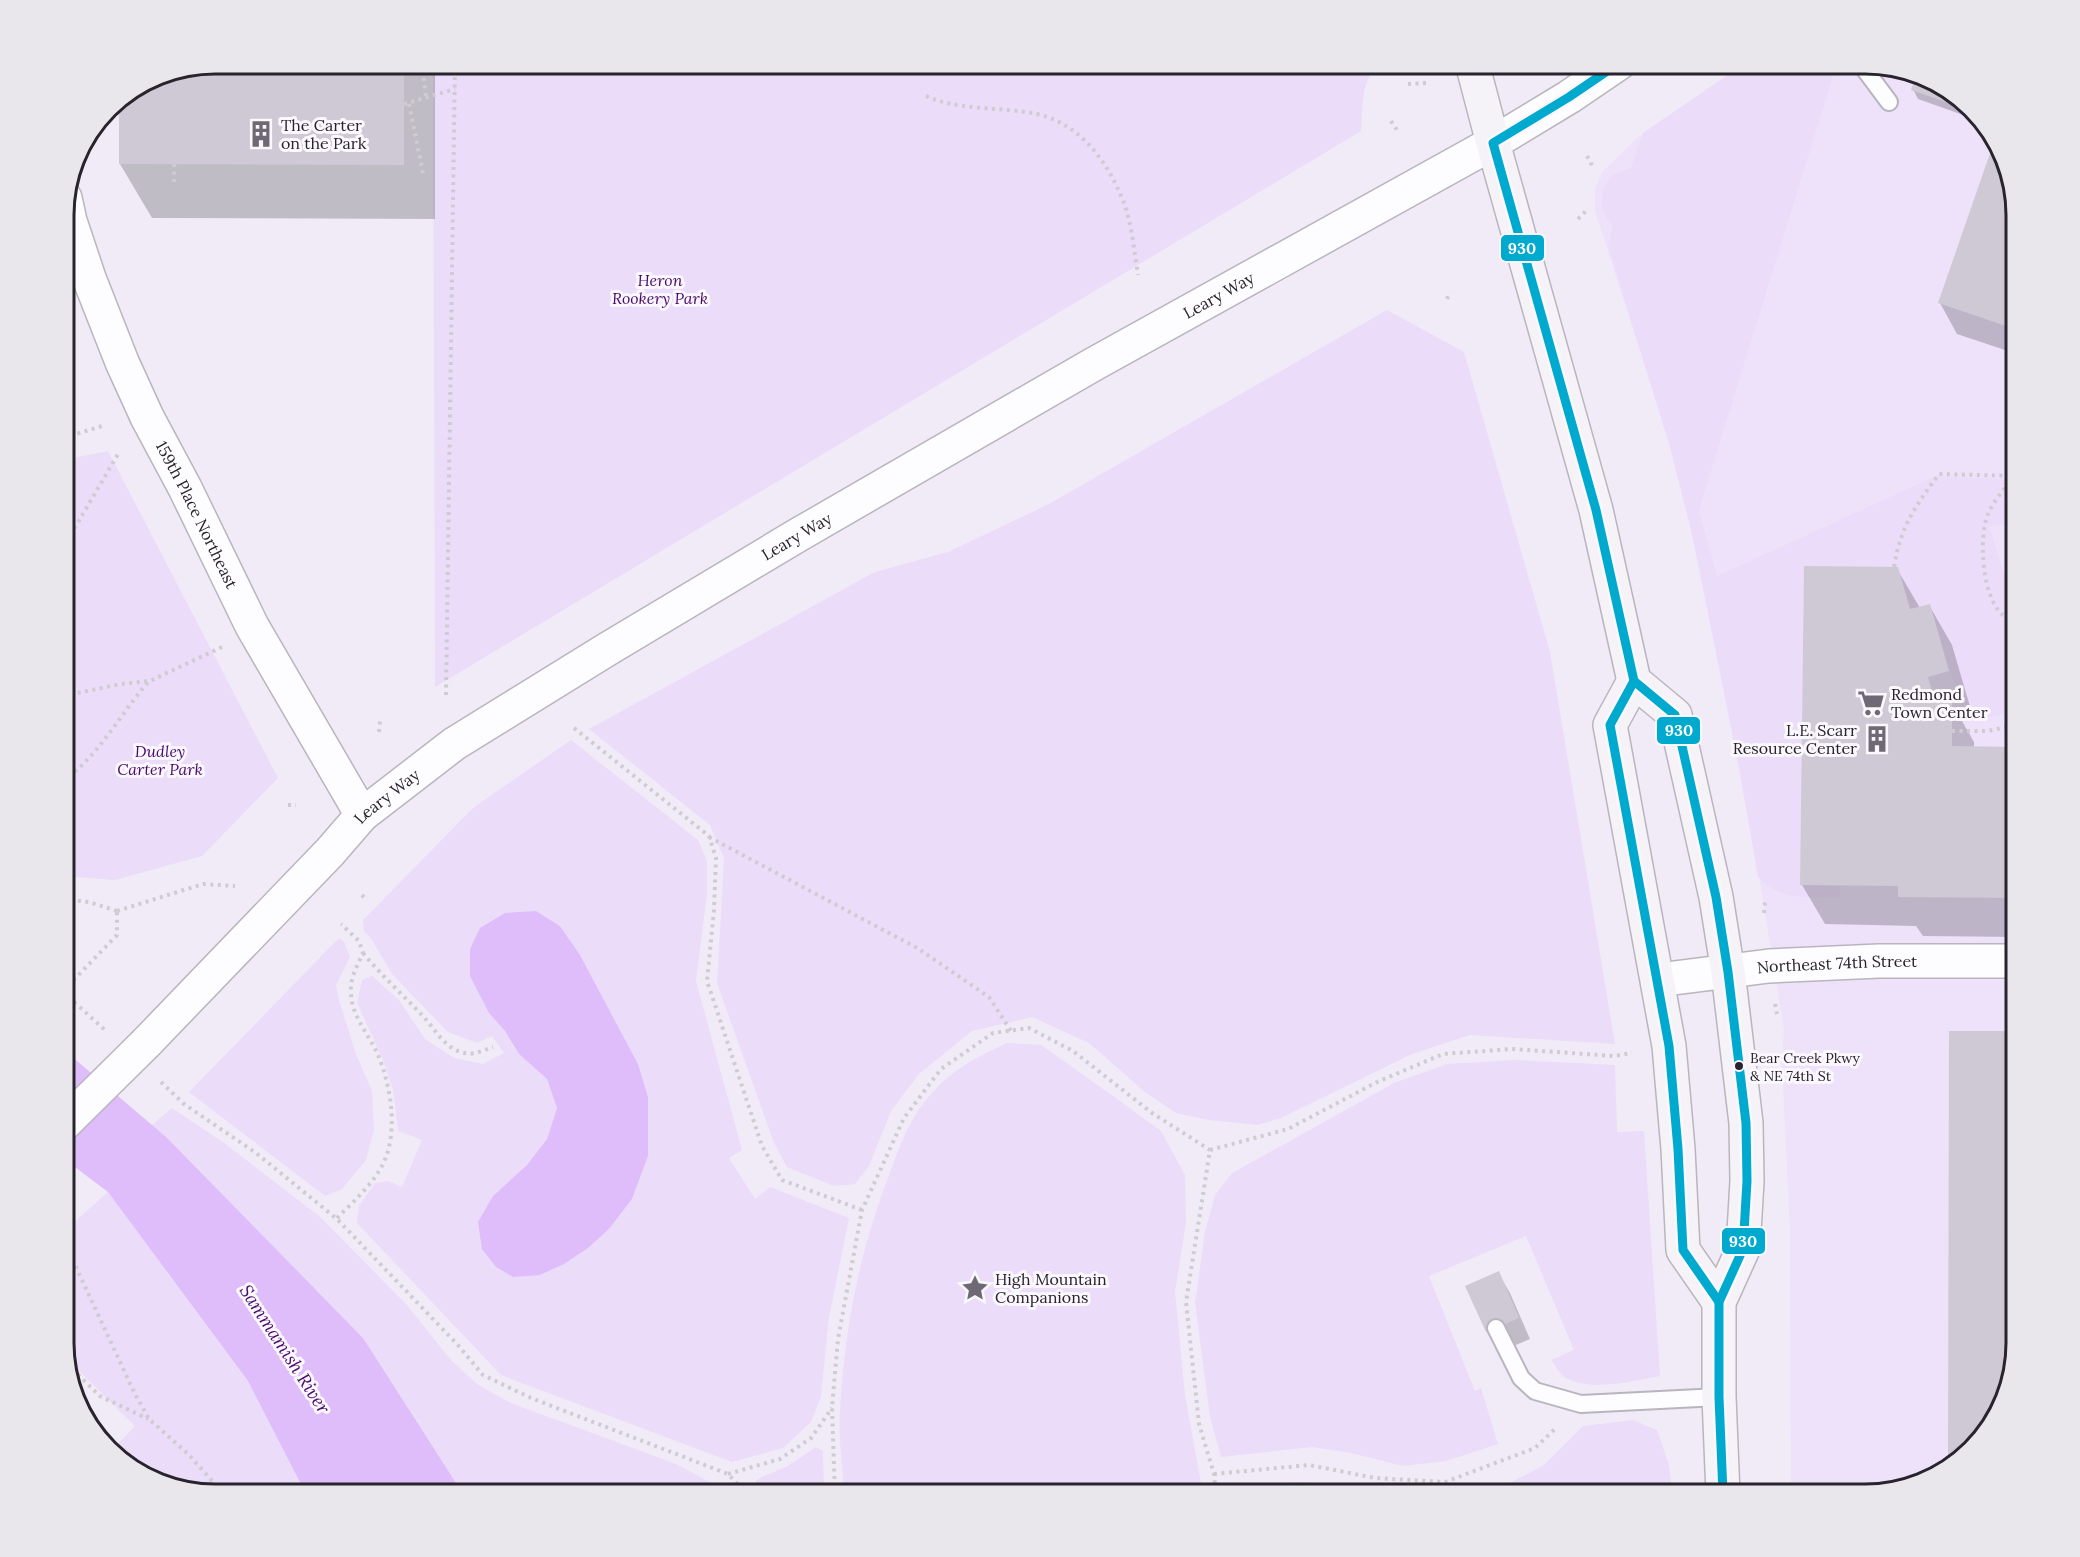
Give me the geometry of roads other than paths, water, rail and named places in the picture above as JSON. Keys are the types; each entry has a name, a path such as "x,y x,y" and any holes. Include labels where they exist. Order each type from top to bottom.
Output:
{"main road":[{"path":"1475,74 1596,510 1634,681 1675,715 1709,862 1728,972 1746,1123 1747,1181 1743,1249 1719,1302 1719,1396 1723,1484"},
{"path":"1634,681 1610,725 1669,1046 1683,1250 1719,1302"}],"street":[{"name":"Leary Way","path":"74,1114 146,1043 322,860 362,815 454,744 798,535 1094,364 1493,143 1602,74"},
{"name":"159th Place Northeast","path":"74,233 122,362 147,417 181,480 252,626 362,815"},
{"name":"Northeast 74th Street","path":"1658,980 1769,966 1879,961 2006,961"}],"lane":[{"path":"1868,74 1889,102"},
{"path":"1496,1328 1521,1378 1535,1391 1581,1404 1719,1396"}],"water":[{"path":"536,911 560,926 580,955 638,1064 648,1097 648,1156 632,1199 609,1229 588,1248 564,1264 540,1275 513,1277 496,1267 482,1249 478,1222 493,1196 527,1165 547,1139 557,1108 547,1079 519,1054 505,1031 489,1013 470,976 470,949 480,928 505,913"},
{"name":"Sammamish River","path":"74,1058 166,1137 363,1338 457,1484 301,1484 248,1381 108,1192 74,1166"}],"place":[{"name":"The Carter on the Park","path":"261,134"},
{"name":"Redmond Town Center","path":"1871,703"},
{"name":"L.E. Scarr Resource Center","path":"1877,739"},
{"name":"Bear Creek Pkwy & NE 74th St","path":"1739,1066"},
{"name":"High Mountain Companions","path":"975,1288"}],"park label":[{"name":"Heron Rookery Park","path":"660,289"},
{"name":"Dudley Carter Park","path":"160,760"}]}
